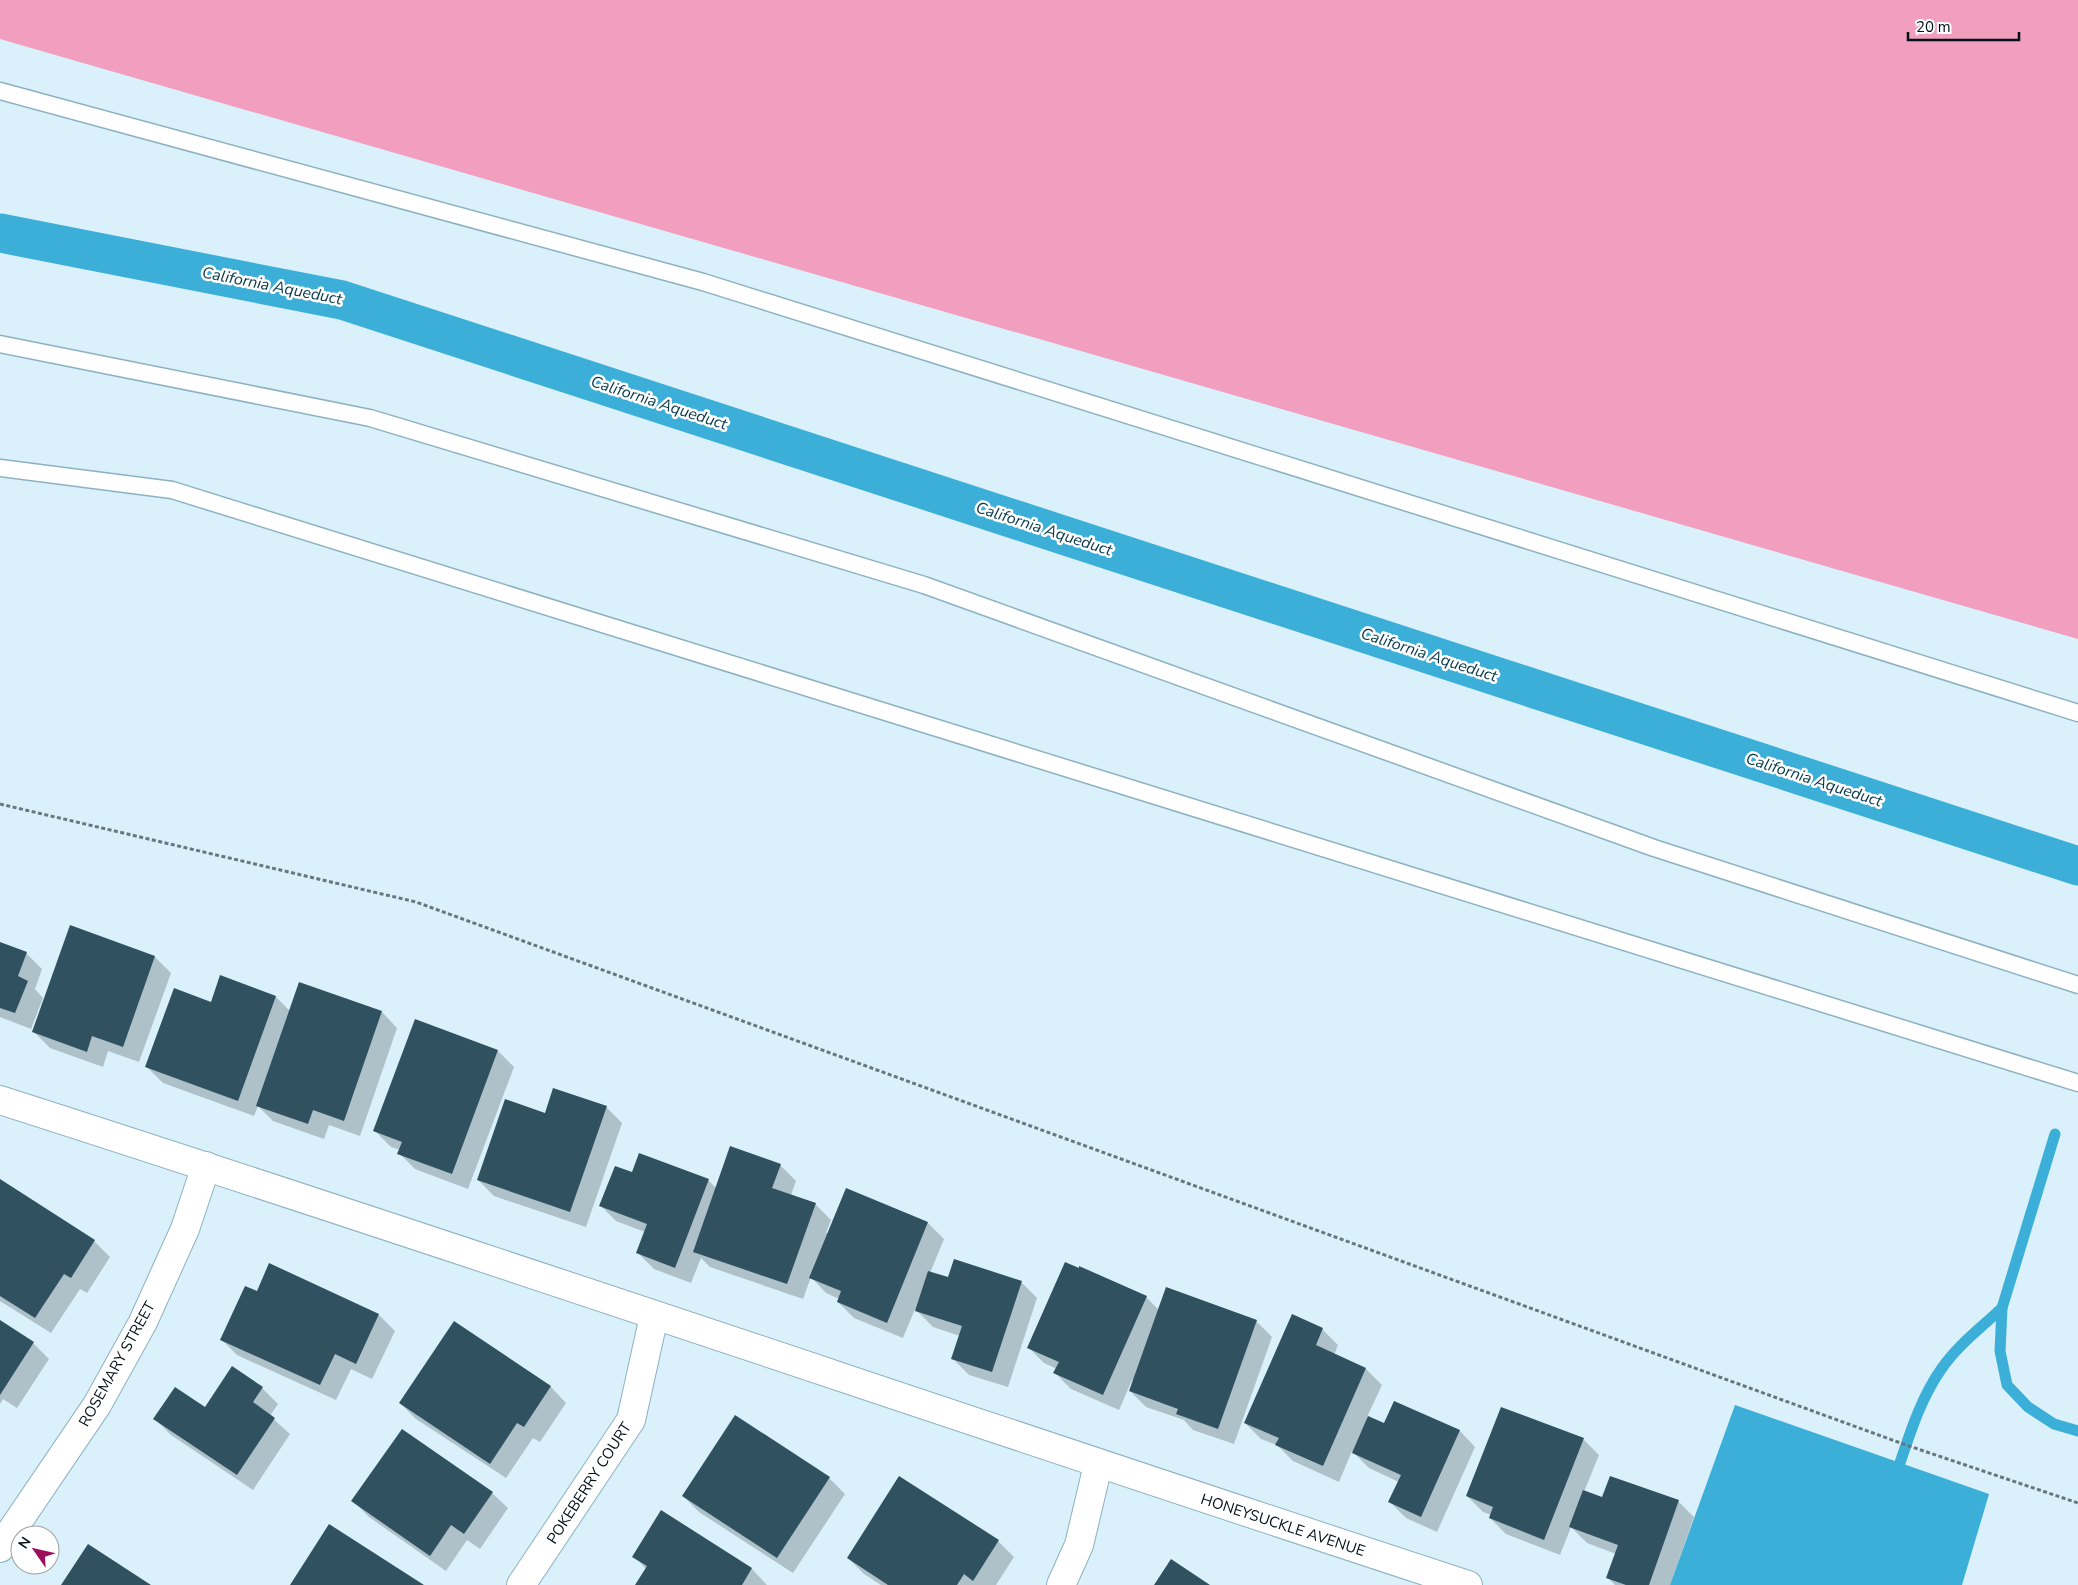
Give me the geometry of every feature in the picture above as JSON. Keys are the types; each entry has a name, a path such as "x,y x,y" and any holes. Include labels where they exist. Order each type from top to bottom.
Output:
{"street":[{"name":"HONEYSUCKLE AVENUE","path":"0,1100 206,1166 1098,1465 1468,1585"},
{"name":"ROSEMARY STREET","path":"0,1548 98,1406 139,1330 185,1229 206,1166"},
{"name":"POKEBERRY COURT","path":"521,1585 631,1420 654,1316"},
{"path":"1061,1585 1079,1545 1098,1465"}],"lane":[{"path":"0,92 703,282 2078,713"},
{"path":"0,344 370,418 924,585 1654,848 2078,985"},
{"path":"0,468 172,490 2078,1083"}],"path":[{"path":"0,804 416,902 1887,1438 2078,1502"}],"shaded area":[{"path":"0,0 2078,0 2078,639 0,39"}],"water":[{"path":"1735,1405 1989,1494 1962,1585 1670,1585"}],"building":[{"path":"70,925 155,956 123,1047 92,1036 87,1052 32,1032"},
{"path":"0,942 27,952 18,976 28,981 15,1013 0,1008"},
{"path":"220,975 276,996 238,1101 145,1067 174,988 211,1002"},
{"path":"299,982 382,1011 344,1121 313,1110 308,1124 256,1106"},
{"path":"415,1019 498,1050 452,1174 397,1154 402,1142 373,1131"},
{"path":"553,1088 607,1106 570,1212 477,1180 505,1099 545,1113"},
{"path":"730,1146 781,1164 772,1188 816,1203 787,1284 693,1252"},
{"path":"639,1153 709,1179 675,1268 636,1253 647,1224 599,1206 615,1166 632,1172"},
{"path":"0,1179 95,1240 71,1278 64,1274 35,1318 0,1296"},
{"path":"846,1188 928,1222 887,1323 837,1302 841,1291 809,1278"},
{"path":"954,1259 1022,1281 992,1372 951,1359 962,1326 915,1311 928,1271 948,1277"},
{"path":"1065,1262 1079,1268 1079,1266 1147,1296 1103,1395 1053,1373 1059,1362 1027,1348"},
{"path":"269,1263 379,1314 356,1364 335,1354 320,1385 220,1340 245,1286 257,1291"},
{"path":"1166,1287 1257,1320 1218,1429 1176,1414 1178,1409 1129,1391"},
{"path":"1292,1314 1323,1328 1316,1345 1366,1368 1323,1466 1275,1445 1279,1438 1244,1423"},
{"path":"0,1320 34,1342 0,1395"},
{"path":"454,1321 551,1386 524,1427 517,1423 490,1464 399,1403"},
{"path":"232,1366 263,1387 253,1402 275,1418 237,1475 153,1419 175,1387 205,1407"},
{"path":"1394,1401 1460,1430 1421,1517 1388,1502 1401,1475 1352,1453 1368,1416 1384,1423"},
{"path":"1501,1407 1584,1438 1544,1540 1489,1518 1493,1507 1466,1496"},
{"path":"735,1415 830,1477 777,1558 682,1496"},
{"path":"402,1429 493,1492 464,1534 451,1525 430,1556 351,1501"},
{"path":"899,1476 999,1540 973,1581 964,1574 957,1585 888,1585 847,1558"},
{"path":"1610,1476 1679,1500 1649,1585 1626,1585 1606,1578 1618,1545 1569,1527 1583,1490 1602,1497"},
{"path":"661,1510 752,1568 742,1585 635,1585 647,1566 632,1557"},
{"path":"329,1524 424,1585 290,1585"},
{"path":"88,1544 151,1585 61,1585"},
{"path":"1171,1559 1210,1585 1154,1585"}],"waterway":[{"name":"California Aqueduct","path":"0,233 342,300 2078,866"},
{"path":"2055,1134 2002,1308 2000,1351 2007,1385 2028,1407 2054,1424 2078,1431"},
{"path":"1900,1463 1918,1414 1942,1368 1970,1336 2002,1308"}]}
